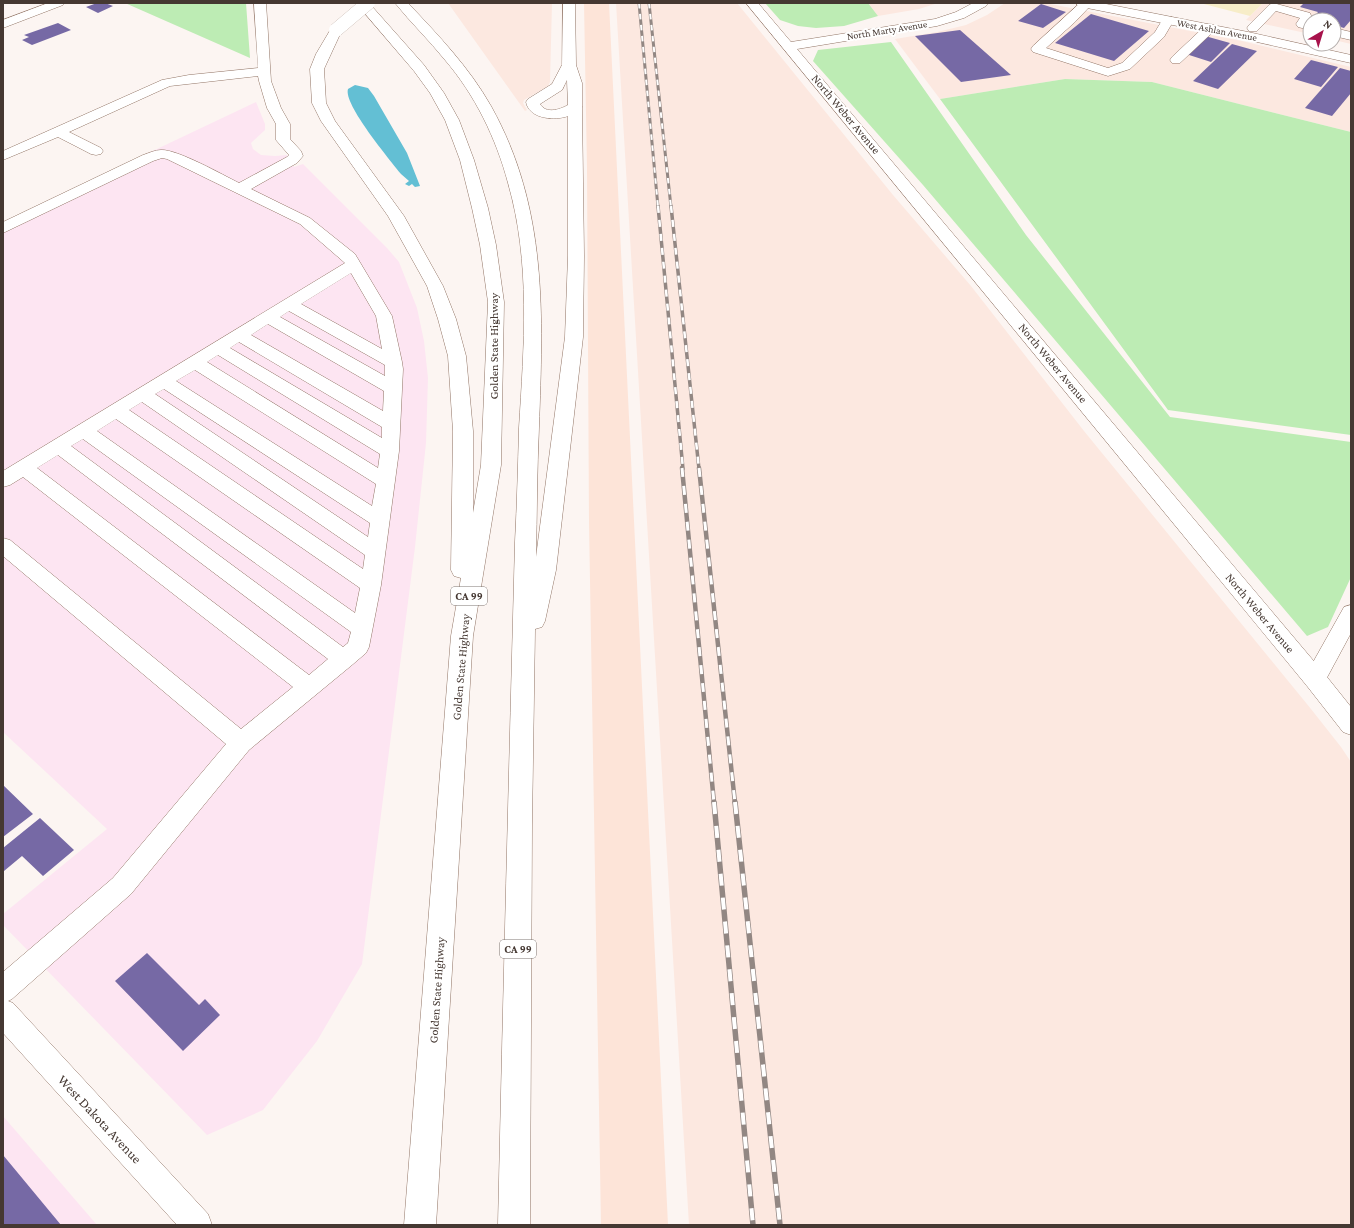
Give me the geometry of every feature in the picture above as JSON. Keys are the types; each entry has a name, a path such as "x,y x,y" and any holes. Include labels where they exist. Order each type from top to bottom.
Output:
{"main road":[{"name":"Golden State Highway","path":"362,3 419,68 437,93 452,120 467,160 488,245 496,302 491,465 462,636 420,1225"},
{"path":"368,3 336,30 323,54 317,70 319,103 328,121 396,216 435,286 447,319 457,356 463,431 462,636"},
{"name":"CA 99","path":"401,3 439,44 466,78 487,112 504,148 517,185 528,237 534,290 522,673 514,1225"},
{"path":"522,673 545,570 574,336 576,256 575,83 569,65 569,3"},
{"name":"North Weber Avenue","path":"752,3 766,20 786,37 1315,679 1351,726"},
{"name":"North Marty Avenue","path":"786,37 829,32 918,17 942,11 959,3"},
{"name":"North Marty Avenue","path":"786,37 937,22 960,15 982,3"},
{"name":"West Ashlan Avenue","path":"1084,3 1210,28 1351,59"},
{"name":"West Ashlan Avenue","path":"1123,3 1253,28 1296,30"},
{"path":"1210,28 1226,26 1296,30"},
{"path":"806,30 829,32"},
{"path":"569,65 557,87 535,99 532,104 538,111 551,114 565,112 575,107"}],"street":[{"path":"3,24 59,3"},
{"path":"240,189 292,160 296,156 296,154 283,140 283,124 274,108 265,80 260,3"},
{"path":"1084,3 1071,19 1037,48 1108,72 1126,66 1160,34 1168,20"},
{"path":"1253,28 1264,16 1296,30"},
{"path":"1176,60 1210,28"},
{"path":"3,156 167,83 189,79 265,71"},
{"path":"58,131 96,151"},
{"path":"3,228 148,158 161,154 170,154 305,220 350,257 384,316 394,369 390,451 371,585 358,647 241,743 122,886 3,990"},
{"path":"3,480 354,264"},
{"path":"289,304 393,362"},
{"path":"268,317 393,388"},
{"path":"239,335 391,424"},
{"path":"218,348 390,451"},
{"path":"195,362 385,481"},
{"path":"164,381 380,520"},
{"path":"142,394 376,552"},
{"path":"116,410 371,585"},
{"path":"83,430 362,629"},
{"path":"58,446 344,659"},
{"path":"23,468 309,687"},
{"path":"3,545 241,743"},
{"path":"1315,679 1351,613"},
{"name":"West Dakota Avenue","path":"3,1013 197,1225"}],"shaded area":[{"path":"448,3 552,3 550,82 548,86 524,100 523,103 527,110 525,111"},
{"path":"584,3 609,3 668,1225 601,1225 589,522 587,169"},
{"path":"616,3 737,3 893,195 971,286 1084,431 1311,709 1351,762 1351,1225 689,1225"},
{"path":"868,3 938,3 919,9 878,16"},
{"path":"1005,3 1045,3 1242,41 1351,67 1351,132 1152,82 1065,79 940,99 895,39 937,32 966,25 987,15"},
{"path":"1263,3 1351,3 1351,44 1342,42 1342,12 1302,12 1302,32 1246,20"},
{"path":"256,102 265,124 265,130 251,143 253,149 261,155 287,155 294,167 303,164 387,248 399,262 417,308 424,341 428,378 426,443 415,547 362,964 317,1041 263,1110 207,1135 3,925 3,914 107,829 3,732 3,222"},
{"path":"3,1116 97,1225 3,1225"}],"green space":[{"path":"125,3 246,3 250,58"},
{"path":"765,3 868,3 878,16 844,26 816,28 798,26 780,20"},
{"path":"891,42 1026,235 1170,417 1351,442 1351,577 1328,627 1307,636 923,185 813,61 818,50"},
{"path":"1065,79 1152,82 1351,132 1351,435 1168,410 940,99"}],"sand":[{"path":"1200,3 1263,3 1250,16"}],"water":[{"path":"355,85 368,88 374,96 407,153 420,186 415,187 412,184 409,186 405,184 409,181 401,174 368,132 348,96 348,89"}],"building":[{"path":"97,3 105,3 113,6 98,13 86,7"},
{"path":"1304,3 1351,3 1351,20 1344,28 1342,27 1342,12 1318,12 1300,7"},
{"path":"1041,4 1066,12 1043,28 1018,21"},
{"path":"1091,14 1149,31 1114,61 1055,43"},
{"path":"58,23 71,30 32,45 22,40 29,37 24,35"},
{"path":"960,30 1011,75 961,82 915,36"},
{"path":"1205,36 1230,43 1211,62 1186,54"},
{"path":"1232,44 1257,51 1218,89 1193,81"},
{"path":"1311,60 1338,67 1321,87 1294,79"},
{"path":"1340,68 1351,71 1351,93 1332,116 1305,108"},
{"path":"3,785 33,814 3,837"},
{"path":"40,818 74,850 43,876 22,856 4,871 3,848"},
{"path":"147,953 199,1005 205,999 220,1015 183,1051 115,981"},
{"path":"3,1155 61,1225 3,1225"}],"railway":[{"path":"639,3 658,207"},
{"path":"649,3 671,207"},
{"path":"658,206 683,469"},
{"path":"671,206 699,469"},
{"path":"682,468 714,803"},
{"path":"699,468 735,803"},
{"path":"714,802 753,1225"},
{"path":"735,802 780,1225"}]}
